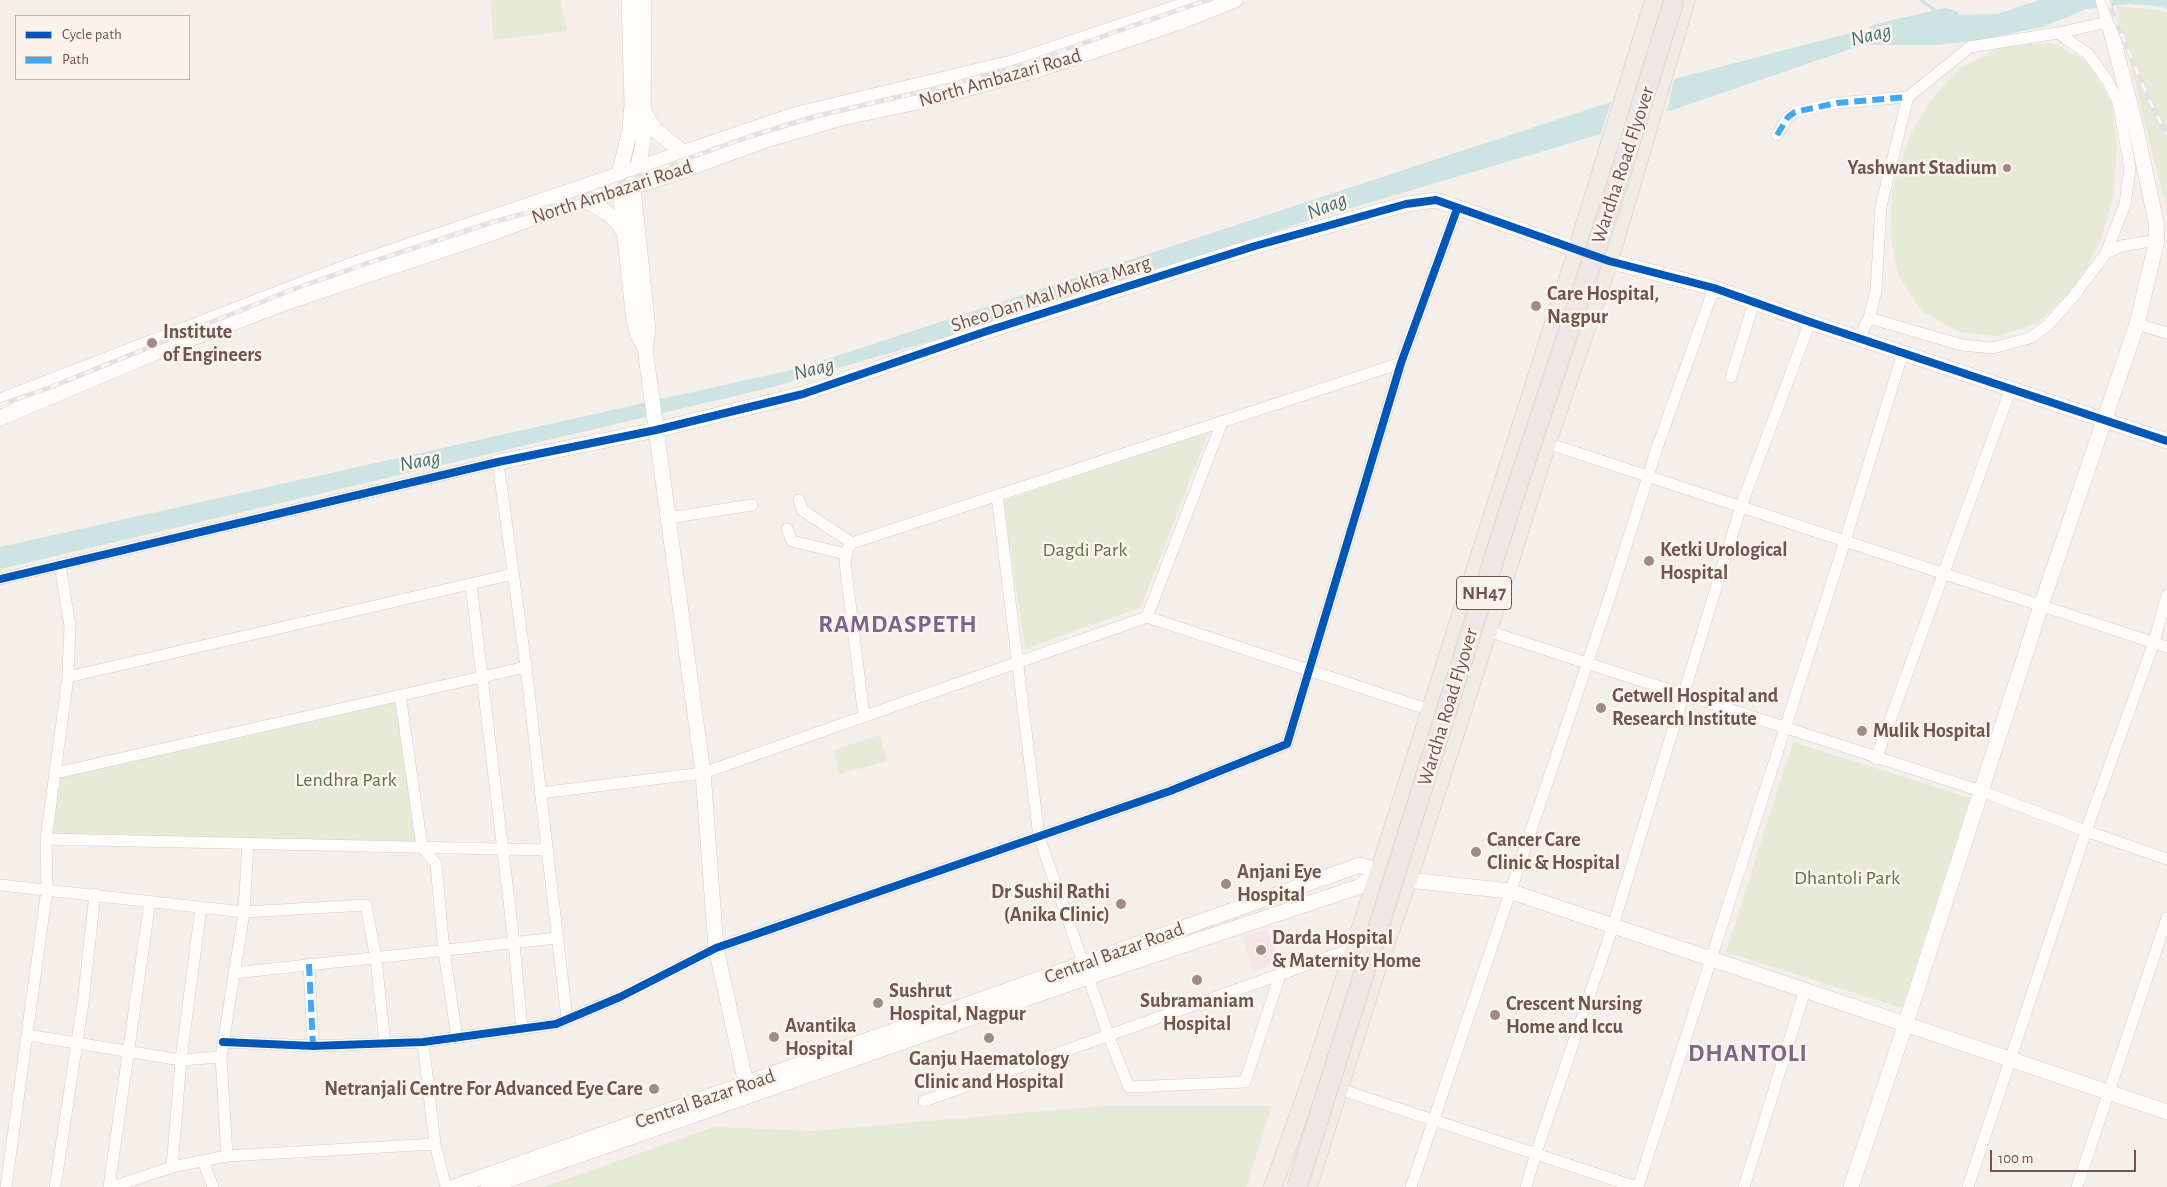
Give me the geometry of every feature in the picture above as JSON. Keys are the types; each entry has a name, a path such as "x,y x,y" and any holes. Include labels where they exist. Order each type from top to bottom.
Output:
{"highway":[{"name":"Wardha Road Flyover","path":"1288,1187 1663,0"},
{"name":"Wardha Road Flyover","path":"1297,1187 1510,508 1610,207 1674,0"}],"main road":[{"path":"1273,1187 1314,1070 1379,872 1654,0"},
{"path":"1308,1187 1375,974 1408,880 1488,631 1547,442 1609,261 1686,0"}],"street":[{"path":"629,0 632,104 624,184 624,235 633,313 637,333 645,348"},
{"path":"624,184 637,169 643,144 644,0"},
{"name":"North Ambazari Road","path":"637,169 794,115 1011,63 1200,0"},
{"name":"North Ambazari Road","path":"0,401 355,264 832,121 913,103 1036,70 1177,23 1235,0"},
{"path":"1851,1187 2041,606 2137,324 2162,224 2103,0"},
{"path":"1777,135 1788,117 1795,112 1837,103 1908,97 1970,48 2058,33 2107,19"},
{"path":"1869,318 1962,345 1992,348 2030,338 2048,325 2073,298 2106,253 2125,204 2130,168 2118,102 2107,80 2088,54 2058,33"},
{"path":"2118,102 2124,81"},
{"path":"1859,338 1869,318 1876,291 1881,206 1908,97"},
{"path":"644,112 655,130 684,153"},
{"path":"624,184 648,330 645,348 704,773 716,948 748,1089"},
{"name":"North Ambazari Road","path":"0,418 166,348 285,302 487,235 546,212 587,201 624,184"},
{"name":"Sheo Dan Mal Mokha Marg","path":"498,462 656,430 803,394 987,331 1255,246 1406,204 1436,200 1609,261 1714,288 2167,441"},
{"path":"587,201 607,213 618,223 624,235"},
{"path":"223,1042 313,1046 423,1042 556,1024 620,997 716,948 1189,784 1287,744 1401,363 1458,209"},
{"path":"2106,253 2121,246 2157,240"},
{"path":"1411,1187 1648,476 1714,288"},
{"path":"1731,377 1754,302"},
{"path":"1526,1187 1613,926 1741,506 1810,322"},
{"path":"2137,324 2167,333"},
{"path":"1339,1089 1637,1187 1711,960 1783,728 1845,541 1903,352"},
{"path":"864,717 846,554 852,543 1401,363"},
{"path":"1876,758 2011,388"},
{"path":"1148,617 1222,422"},
{"path":"1547,442 2167,647"},
{"path":"0,580 498,462 526,667 567,1019"},
{"path":"997,495 1039,837 1109,1037 1129,1087 1245,1082 1280,975"},
{"path":"799,500 802,510 852,543"},
{"path":"668,518 752,505"},
{"path":"787,529 792,541 846,554"},
{"path":"6,1187 47,889 46,839 68,677 70,626 60,565"},
{"path":"68,677 513,574"},
{"path":"471,584 514,943 522,1028"},
{"path":"1968,1187 2086,831 2154,642 2167,595"},
{"path":"540,793 704,773 1148,617 1309,672 1430,710"},
{"path":"1488,631 1981,791 2086,831 2167,859"},
{"path":"56,773 526,667"},
{"path":"400,695 422,847 436,864 444,951 457,1038"},
{"path":"46,839 546,850"},
{"path":"227,1156 221,1057 244,912 248,843"},
{"path":"1379,872 1408,880 1510,891 2167,1112"},
{"name":"Central Bazar Road","path":"454,1187 748,1089 1086,971 1358,887 1379,872"},
{"path":"0,885 95,894 244,912 366,905 376,959 385,1044"},
{"path":"55,1187 77,1044 95,894"},
{"path":"150,901 110,1187 172,1167 227,1156 435,1144"},
{"path":"172,1167 181,1060 201,907"},
{"path":"2077,1187 2167,918"},
{"path":"234,973 557,938"},
{"path":"924,1102 1354,948"},
{"path":"309,964 313,1046"},
{"path":"1744,1187 1805,990"},
{"path":"27,1035 181,1060 221,1057"},
{"path":"423,1042 435,1144 446,1187"},
{"name":"Central Bazar Road","path":"488,1187 748,1089"},
{"path":"203,1161 213,1187"}],"shaded area":[{"name":"Darda Hospital & Maternity Home","path":"1267,929 1280,962 1254,972 1242,938"}],"green space":[{"path":"491,0 561,0 567,31 493,40"},
{"path":"2116,6 2159,10 2167,13 2167,201 2163,196"},
{"name":"Yashwant Stadium","path":"2053,43 2090,63 2111,102 2117,143 2114,194 2100,242 2076,286 2038,323 1998,336 1959,332 1922,311 1899,277 1891,239 1892,192 1910,135 1930,101 1960,68 2004,45"},
{"name":"Dagdi Park","path":"1209,431 1141,607 1025,649 1003,501"},
{"name":"Lendhra Park","path":"400,701 422,847 46,839 55,779"},
{"path":"880,735 887,761 839,774 834,750"},
{"name":"Dhantoli Park","path":"1793,742 1970,798 1902,1008 1726,952"},
{"path":"1103,1106 1272,1106 1246,1187 544,1187 714,1127 812,1131"}],"water":[{"path":"2039,0 2167,0 2167,9 2157,6 2130,4 2086,9 2043,27 1973,41 1935,45 1862,45 1667,112 1674,79 1854,32 1909,27 1949,15 1997,14"},
{"path":"1611,102 1601,134 1301,223 1001,321 769,388 0,569 0,547 800,368"}],"waterway":[{"path":"1921,0 1945,17"},
{"name":"Naag","path":"1877,33 1945,17 1952,19"}],"railway":[{"path":"0,405 51,387 291,290 368,263 493,222 557,205 748,137 817,116 954,84 1024,64 1207,0"},
{"path":"2107,0 2149,100 2167,135"}],"marked path":[{"path":"1777,135 1788,117 1795,112 1837,103 1908,97"},
{"path":"309,964 313,1046"}],"cycle path":[{"path":"0,579 498,462 656,430 803,394 987,331 1255,246 1406,204 1436,200 1609,261 1714,288 2167,441"},
{"path":"223,1042 313,1046 423,1042 556,1024 620,997 716,948 1170,791 1287,744 1401,363 1457,209"}],"place":[{"name":"Yashwant Stadium","path":"2007,168"},
{"name":"Care Hospital, Nagpur","path":"1536,306"},
{"name":"Institute of Engineers","path":"152,343"},
{"name":"Ketki Urological Hospital","path":"1649,561"},
{"name":"Getwell Hospital and Research Institute","path":"1601,708"},
{"name":"Mulik Hospital","path":"1862,731"},
{"name":"Cancer Care Clinic & Hospital","path":"1476,852"},
{"name":"Anjani Eye Hospital","path":"1226,884"},
{"name":"Dr Sushil Rathi (Anika Clinic)","path":"1121,904"},
{"name":"Darda Hospital & Maternity Home","path":"1261,950"},
{"name":"Subramaniam Hospital","path":"1197,980"},
{"name":"Sushrut Hospital, Nagpur","path":"878,1003"},
{"name":"Crescent Nursing Home and Iccu","path":"1495,1015"},
{"name":"Avantika Hospital","path":"774,1037"},
{"name":"Ganju Haematology Clinic and Hospital","path":"989,1038"},
{"name":"Netranjali Centre For Advanced Eye Care","path":"654,1089"}],"district":[{"name":"RAMDASPETH","path":"898,624"},
{"name":"DHANTOLI","path":"1748,1053"}]}
